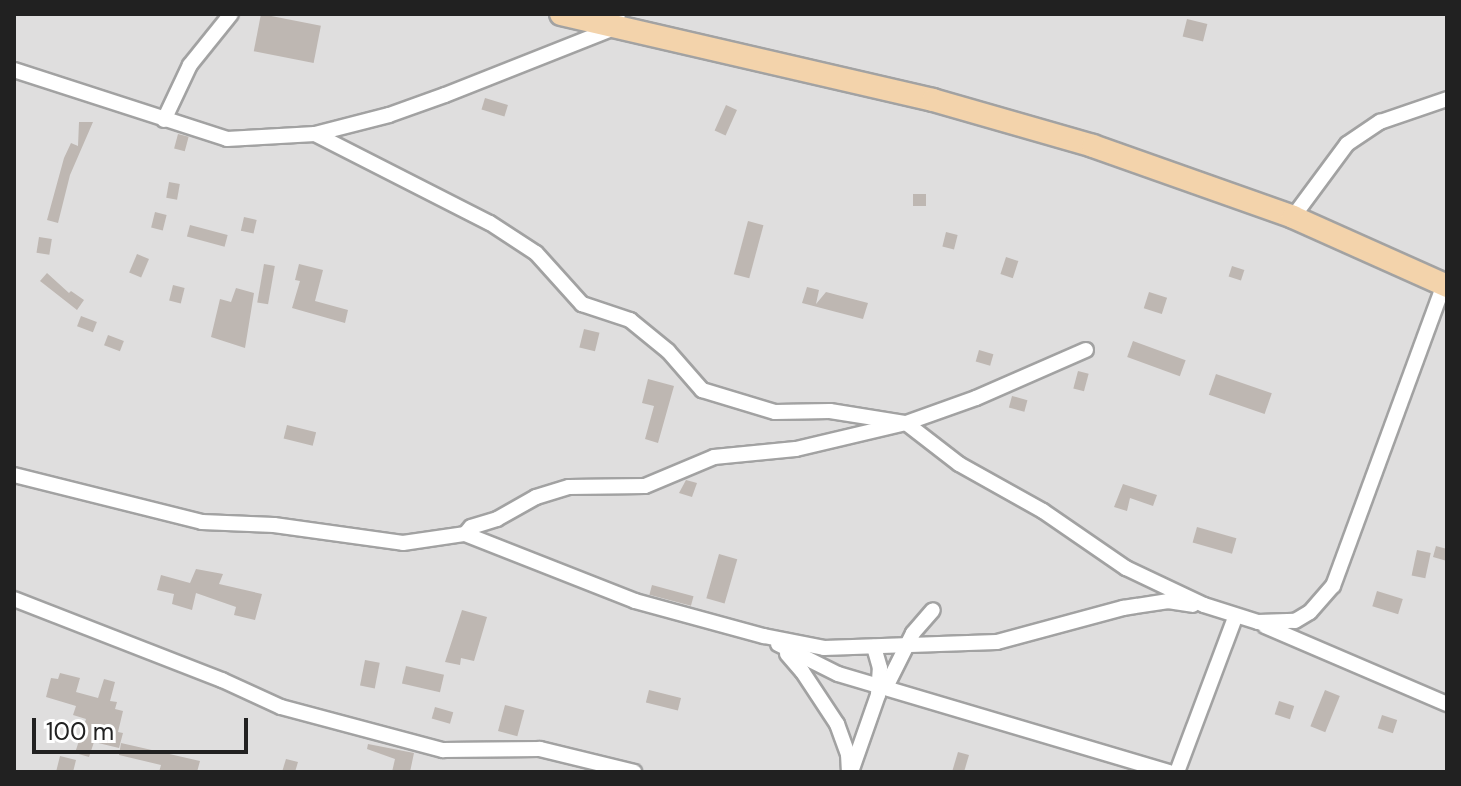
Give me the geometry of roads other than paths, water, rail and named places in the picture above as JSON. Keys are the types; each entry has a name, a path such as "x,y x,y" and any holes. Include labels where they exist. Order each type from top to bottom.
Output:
{"main road":[{"path":"561,14 616,21 962,107 1093,146 1293,217 1446,285"}],"street":[{"path":"164,120 190,65 231,14"},
{"path":"14,70 227,139 315,134 389,115 616,21"},
{"path":"1293,217 1347,144 1380,122 1447,99"},
{"path":"315,134 490,223 536,253 582,304 630,320 668,351 702,390 775,412 830,411 906,423 959,464 1043,511 1126,568 1235,618 1258,622 1295,621 1310,612 1333,586 1446,285"},
{"path":"465,534 471,527 497,519 536,497 569,487 645,486 714,457 796,449 906,423 976,398 1086,350"},
{"path":"14,475 202,522 288,526 403,543 465,534 635,601 764,636 824,648 1008,641 1098,613 1168,601 1204,605"},
{"path":"14,599 222,680 281,707 443,750 540,749 634,772"},
{"path":"850,772 882,686 913,633 933,610"},
{"path":"1177,772 1235,618"},
{"path":"1258,622 1447,704"},
{"path":"764,636 814,664 1169,772"},
{"path":"764,636 787,654 815,689 844,739 850,772"},
{"path":"874,647 882,686"}]}
